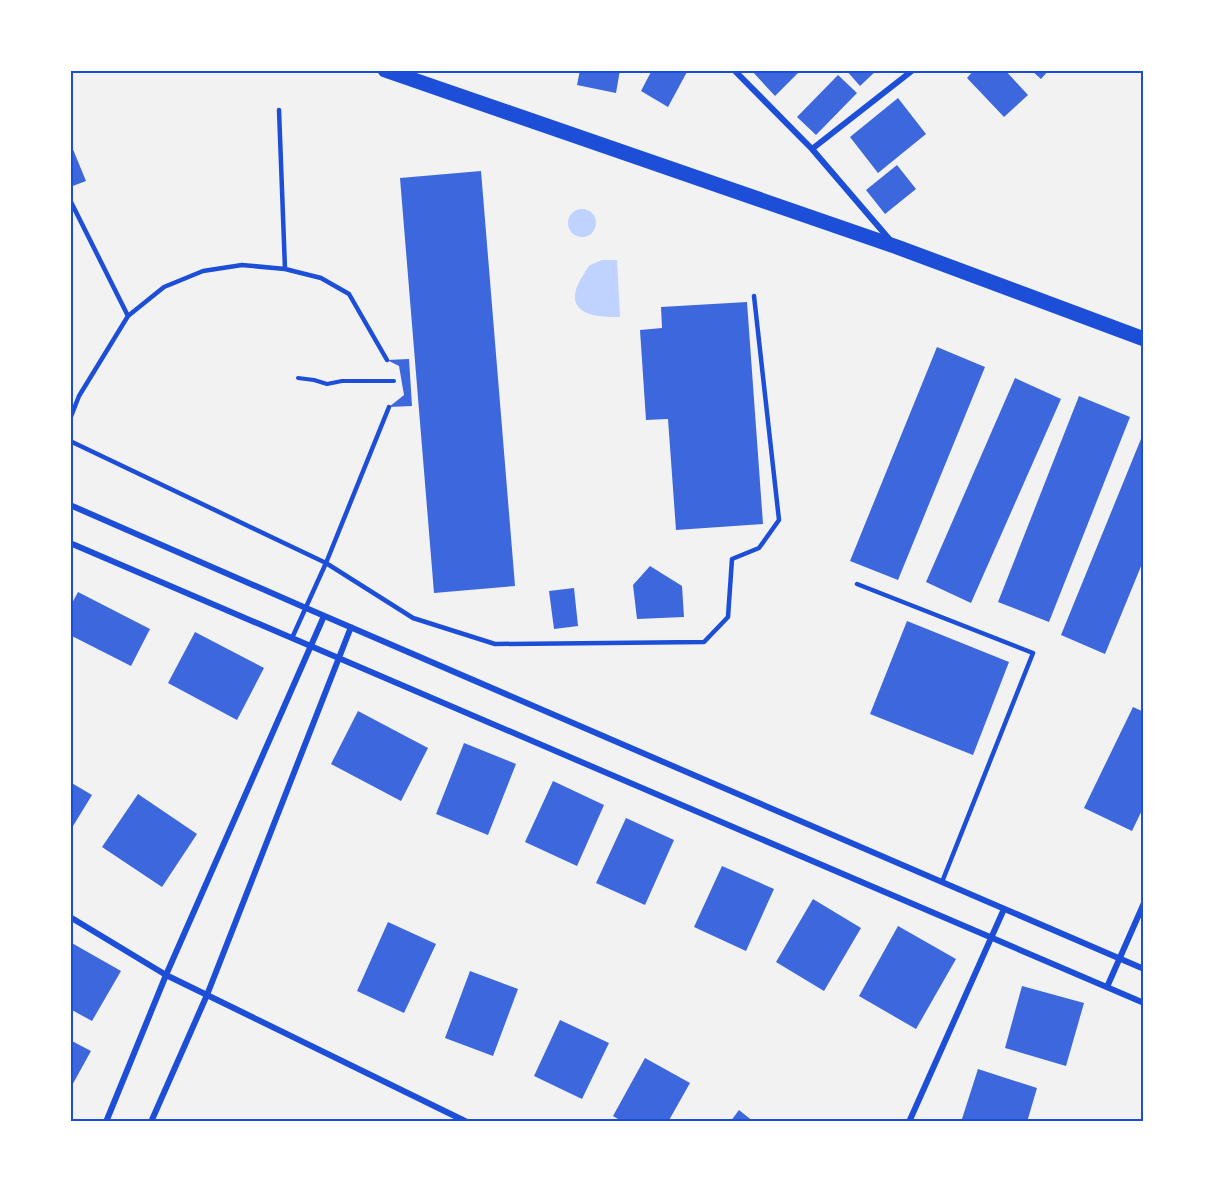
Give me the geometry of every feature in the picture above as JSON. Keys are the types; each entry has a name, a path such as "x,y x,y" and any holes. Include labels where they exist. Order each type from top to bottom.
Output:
{"main road":[{"path":"385,70 897,247 1143,339"}],"street":[{"path":"734,70 812,149 897,247"},
{"path":"812,149 913,70"},
{"path":"70,505 1143,969"},
{"path":"70,543 1143,1003"},
{"path":"106,1122 166,975 324,616"},
{"path":"151,1122 207,995 351,627"},
{"path":"1107,987 1143,903"},
{"path":"909,1122 1005,909"},
{"path":"70,917 166,975 467,1122"}],"lane":[{"path":"279,110 285,269"},
{"path":"70,200 128,316"},
{"path":"70,419 79,396 128,316 164,287 203,271 242,265 285,269 321,278 350,294 387,360"},
{"path":"70,441 326,563 413,618 495,644 704,642 728,617 732,559 759,548 779,520 754,296"},
{"path":"292,638 326,563 389,407"},
{"path":"857,585 1034,653 942,882"}],"path":[{"path":"298,378 327,384 342,381 394,381"}],"water":[{"path":"582,209 592,213 596,223 592,233 582,237 572,233 568,223 572,213"},
{"path":"602,260 617,260 620,317 587,313 581,310 575,301 578,284 587,268"}],"building":[{"path":"580,70 620,70 616,93 577,85"},
{"path":"652,70 688,70 668,107 641,91"},
{"path":"751,70 801,70 775,96"},
{"path":"846,70 877,70 860,86"},
{"path":"974,70 1005,70 1028,95 1004,117 967,78"},
{"path":"1031,70 1049,70 1041,79"},
{"path":"838,75 857,93 816,135 797,117"},
{"path":"898,98 926,134 878,173 850,137"},
{"path":"70,142 86,181 70,187"},
{"path":"897,165 916,189 885,214 866,190"},
{"path":"481,171 515,586 434,593 400,178"},
{"path":"747,302 763,524 676,530 668,419 646,420 640,330 662,328 661,307"},
{"path":"937,347 985,367 898,580 850,561"},
{"path":"409,359 412,406 389,407 404,395 399,366 387,360"},
{"path":"1015,378 1061,399 971,603 926,582"},
{"path":"1079,396 1130,417 1049,622 998,602"},
{"path":"1143,434 1144,559 1105,654 1061,635"},
{"path":"650,566 682,586 684,617 637,619 633,585"},
{"path":"574,588 578,626 554,629 549,591"},
{"path":"78,592 150,629 131,666 70,635 70,607"},
{"path":"907,621 1009,662 973,755 870,714"},
{"path":"195,632 264,668 237,720 168,683"},
{"path":"1133,707 1144,712 1144,806 1132,831 1084,808"},
{"path":"358,711 428,748 401,801 331,764"},
{"path":"464,743 516,764 488,835 436,814"},
{"path":"553,781 604,805 577,866 525,842"},
{"path":"70,782 92,795 70,831"},
{"path":"138,794 197,834 162,887 102,847"},
{"path":"626,818 674,840 645,905 596,883"},
{"path":"722,866 774,889 746,951 694,927"},
{"path":"813,899 861,928 824,991 776,962"},
{"path":"388,922 436,944 404,1013 357,991"},
{"path":"898,926 956,959 916,1029 859,996"},
{"path":"70,942 121,971 92,1021 70,1009"},
{"path":"470,971 518,989 493,1056 445,1038"},
{"path":"1022,986 1084,1003 1066,1066 1005,1048"},
{"path":"560,1020 609,1043 582,1099 534,1076"},
{"path":"70,1040 91,1051 70,1089"},
{"path":"645,1058 690,1083 668,1122 623,1122 613,1116"},
{"path":"978,1069 1037,1088 1027,1122 961,1122"},
{"path":"739,1110 754,1122 730,1122"}]}
